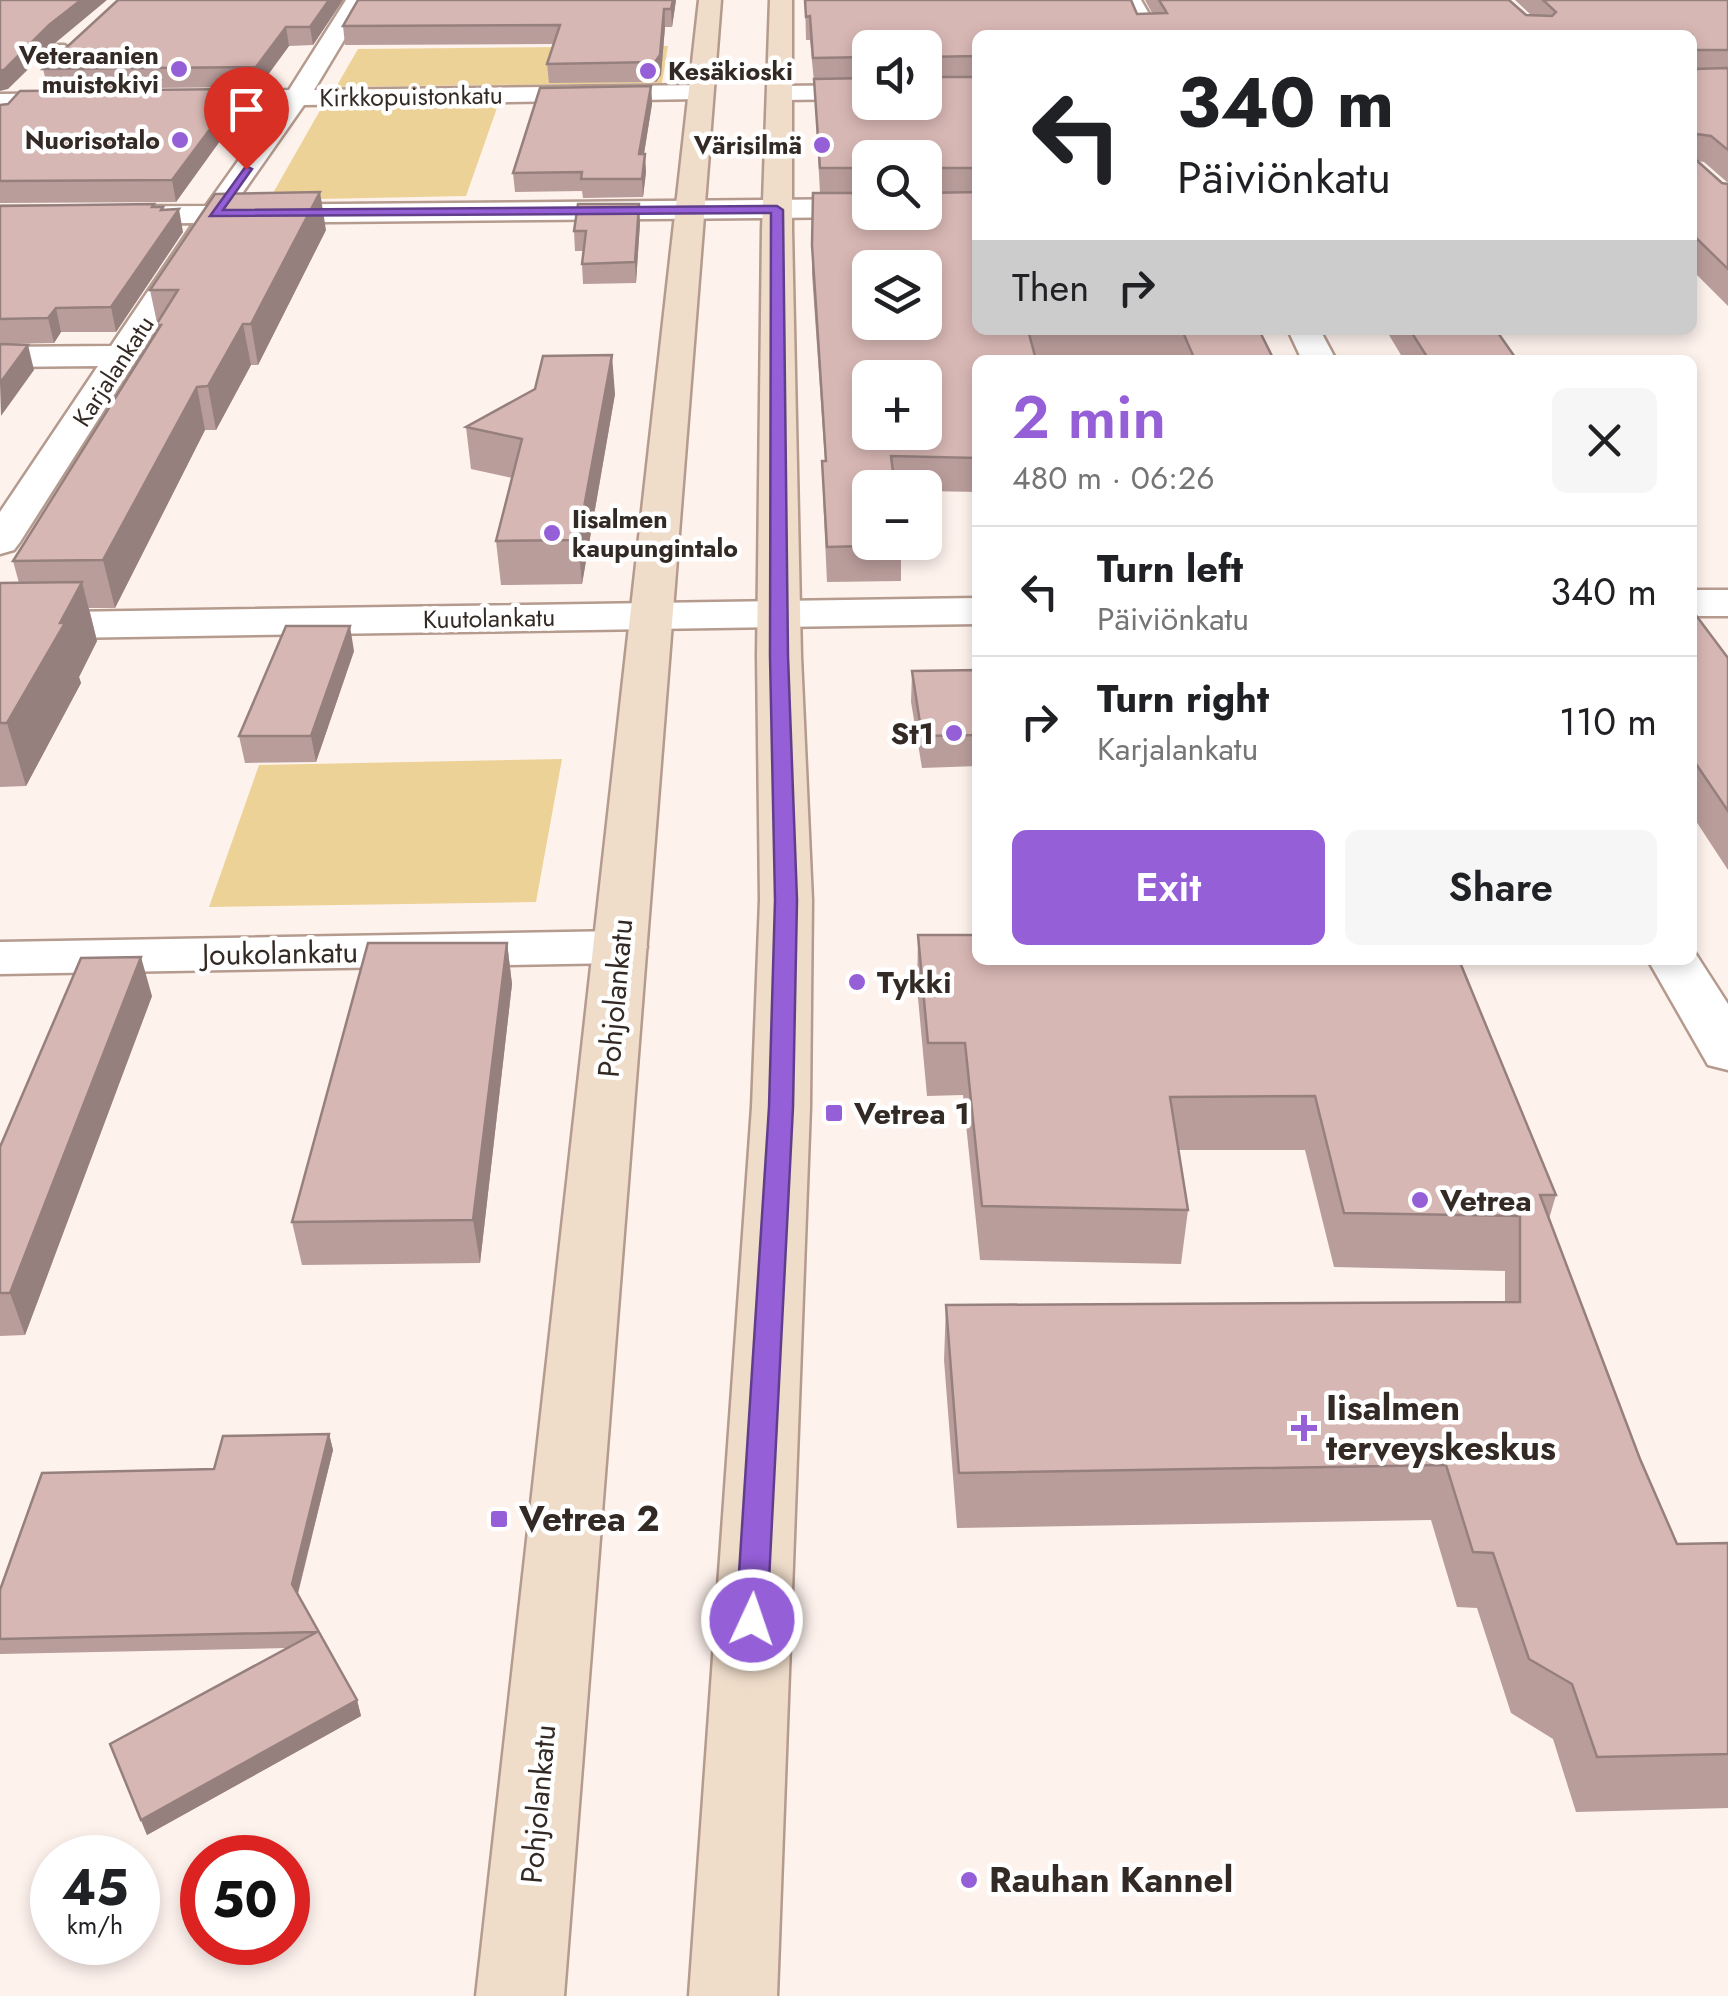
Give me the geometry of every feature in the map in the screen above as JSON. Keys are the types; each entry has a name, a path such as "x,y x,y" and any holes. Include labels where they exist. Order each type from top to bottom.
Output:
{"main road":[{"name":"Pohjolankatu","path":"520,1996 710,0"},
{"path":"733,1996 781,1107 786,900 777,210 781,0"}],"street":[{"name":"Karjalankatu","path":"0,542 358,0"},
{"path":"1130,0 1147,30"},
{"path":"0,52 71,47 6,107"},
{"name":"Kirkkopuistonkatu","path":"6,107 125,100 701,92"},
{"path":"780,93 852,92"},
{"path":"0,216 852,208"},
{"path":"0,357 123,356"},
{"path":"1697,603 1728,603"},
{"name":"Kuutolankatu","path":"0,626 972,611"},
{"name":"Joukolankatu","path":"0,958 620,947"},
{"path":"1678,965 1728,1052"}],"shaded area":[{"path":"668,46 662,83 336,87 358,49"},
{"path":"498,105 466,196 269,200 322,107"},
{"path":"562,759 536,902 209,907 259,765"}],"building":[{"path":"0,0 81,0 0,70"},
{"path":"118,0 329,0 310,27 286,27 256,67 43,69"},
{"path":"358,0 673,0 671,9 664,9 660,55 655,62 547,64 560,25 343,26"},
{"path":"805,0 1131,0 1137,14 1167,13 1159,0 1509,0 1526,15 1552,16 1556,12 1543,0 1728,0 1728,50 1697,50 1697,30 972,30 972,56 942,57 942,30 852,30 852,57 813,58 810,16 806,17"},
{"path":"1728,68 1728,150 1711,136 1697,134 1697,69"},
{"path":"942,77 972,77 972,168 942,168 942,140 852,140 852,168 820,168 814,79 852,78 852,120 942,120"},
{"path":"651,86 639,154 645,154 642,179 581,179 582,172 513,173 540,88"},
{"path":"240,89 172,180 0,181 0,105 8,104 20,91"},
{"path":"1697,161 1728,184 1728,269 1697,239"},
{"path":"320,192 251,324 243,324 208,386 197,387 103,560 13,561 161,325 156,325 178,290 150,290 215,194"},
{"path":"972,192 972,335 1029,335 1035,355 972,355 972,458 891,456 893,470 852,470 852,546 827,547 822,461 826,461 812,245 813,193 852,193 852,230 942,230 942,193"},
{"path":"154,204 152,207 163,207 161,210 179,209 111,307 56,308 48,318 0,319 0,206"},
{"path":"578,204 639,204 635,262 582,264 586,231 574,231"},
{"path":"1184,335 1262,335 1272,355 1193,355"},
{"path":"1413,335 1500,335 1514,355 1426,355"},
{"path":"0,344 28,345 0,383"},
{"name":"Iisalmen kaupungintalo","path":"612,355 578,540 496,541 522,439 466,427 535,389 543,356"},
{"path":"82,582 60,623 65,623 7,723 0,723 0,583"},
{"path":"1697,617 1728,658 1728,811 1697,765"},
{"path":"286,626 350,626 311,736 239,736"},
{"path":"972,670 972,735 922,736 912,671"},
{"name":"Vetrea","path":"918,935 972,935 972,965 1461,965 1556,1195 1540,1195 1640,1459 1677,1544 1728,1543 1728,1754 1597,1757 1572,1684 1529,1659 1493,1553 1473,1552 1446,1465 959,1473 946,1305 1520,1302 1520,1216 1344,1213 1315,1096 1170,1097 1188,1210 982,1206 965,1043 928,1043"},
{"path":"368,943 507,943 473,1220 292,1222"},
{"path":"141,957 10,1293 0,1293 0,1147 81,958"},
{"path":"329,1434 292,1584 357,1700 141,1820 110,1744 317,1632 0,1639 0,1590 42,1473 214,1469 223,1436"}],"place":[{"name":"Veteraanien muistokivi","path":"179,69"},
{"name":"Kesäkioski","path":"648,71"},
{"name":"Nuorisotalo","path":"180,140"},
{"name":"Värisilmä","path":"822,145"},
{"name":"Iisalmen kaupungintalo","path":"552,533"},
{"name":"St1","path":"954,733"},
{"name":"Tykki","path":"857,982"},
{"name":"Vetrea 1","path":"834,1113"},
{"name":"Vetrea","path":"1420,1200"},
{"name":"Iisalmen terveyskeskus","path":"1304,1428"},
{"name":"Vetrea 2","path":"499,1519"},
{"name":"Rauhan Kannel","path":"969,1880"}],"route":[{"path":"246,169 214,214 777,210 779,656 786,900 781,1107 752,1620"}]}
